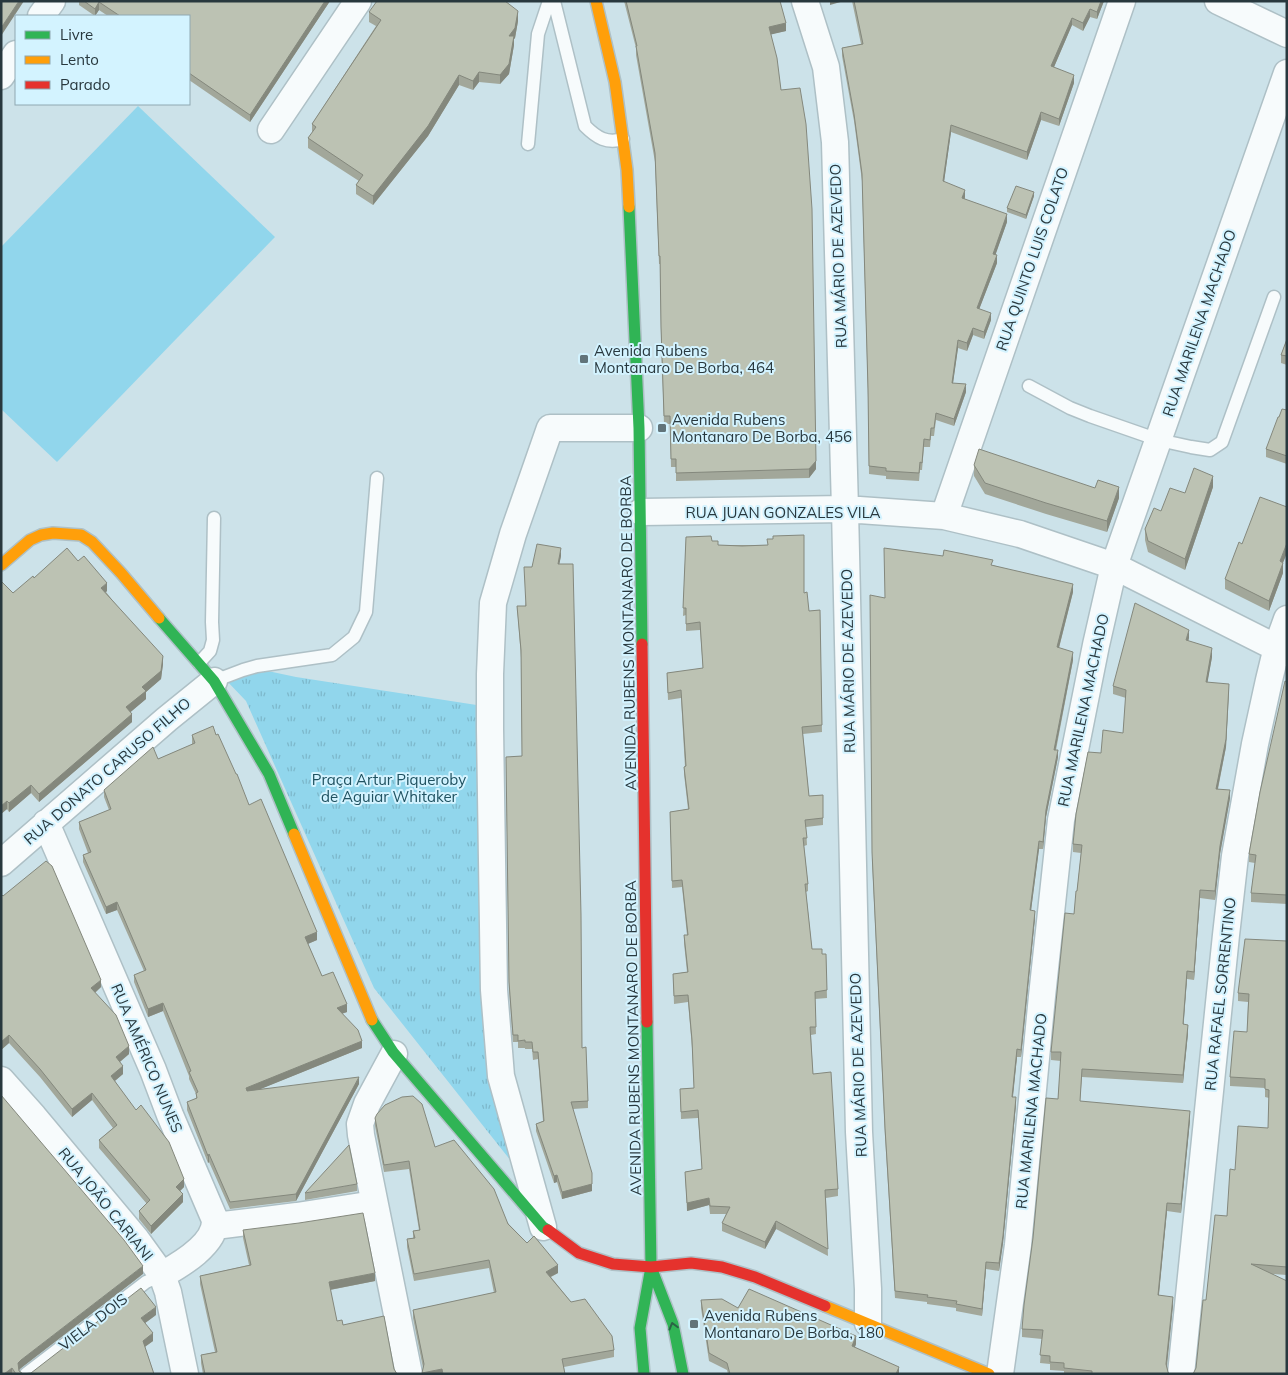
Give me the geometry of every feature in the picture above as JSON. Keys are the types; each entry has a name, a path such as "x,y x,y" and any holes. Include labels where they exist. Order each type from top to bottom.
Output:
{"street":[{"path":"43,15 52,1"},
{"path":"271,130 358,1"},
{"name":"AVENIDA RUBENS MONTANARO DE BORBA","path":"596,1 615,82 627,170 639,428 651,1267 640,1328 644,1374"},
{"name":"RUA MÁRIO DE AZEVEDO","path":"805,1 826,67 835,142 858,1132 868,1288 868,1324"},
{"name":"RUA QUINTO LUIS COLATO","path":"944,516 1122,1"},
{"path":"1218,1 1287,34"},
{"path":"1,76 15,55"},
{"name":"RUA MARILENA MACHADO","path":"1000,1374 1018,1245 1061,820 1090,674 1114,566 1287,73"},
{"path":"543,1226 501,1076 498,1041 494,980 490,729 493,602 513,534 550,428 639,428"},
{"name":"RUA JUAN GONZALES VILA","path":"641,512 845,509 944,516 1020,534 1114,566 1282,650"},
{"path":"1,565 30,540 41,535 53,533 81,535 92,542 121,573 207,672 269,774 378,1033 543,1226 579,1253 614,1264 651,1267 691,1264 722,1267 755,1277 989,1374"},
{"name":"RUA RAFAEL SORRENTINO","path":"1181,1374 1235,856 1255,744 1282,650 1287,619"},
{"name":"RUA DONATO CARUSO FILHO","path":"1,863 167,719 207,672"},
{"name":"RUA AMÉRICO NUNES","path":"46,823 153,1070 170,1115 213,1214 215,1226"},
{"path":"394,1054 368,1104 360,1124 374,1204 409,1374"},
{"name":"RUA JOÃO CARIANI","path":"1,1080 136,1239 162,1275 168,1292 185,1374"},
{"path":"162,1275 182,1264 199,1250 209,1239 215,1226 374,1204"},
{"name":"AVENIDA RUBENS MONTANARO DE BORBA","path":"651,1267 673,1324 683,1374"}],"lane":[{"path":"528,144 538,34 549,1"},
{"path":"554,1 585,126 599,137 612,142 623,139"},
{"path":"1029,386 1070,408 1090,416 1158,440 1210,450 1222,442 1274,297"},
{"path":"214,518 213,640 207,672 243,670 257,666 332,655 354,637 366,612 377,478"},
{"name":"VIELA DOIS","path":"26,1374 146,1282 162,1275"}],"green space":[{"path":"138,106 275,237 57,462 1,409 1,247"},
{"name":"Praça Artur Piqueroby de Aguiar Whitaker","path":"263,670 296,677 483,706 487,1061 522,1175 374,988 246,701 225,679"}],"building":[{"path":"1,1 19,1 1,28"},
{"path":"84,1 325,1 250,115 190,74 190,15 118,15 99,2 95,9"},
{"path":"377,1 505,1 518,11 515,28 509,36 514,36 509,64 500,75 479,72 473,81 459,75 428,126 373,196 356,185 363,175 308,138 316,127 312,124 381,20 369,12"},
{"path":"626,1 780,1 786,23 769,27 777,58 781,90 800,88 806,124 812,209 816,461 809,469 676,473 676,459 671,459 670,416 664,416 655,153 637,46"},
{"path":"854,1 1101,1 1097,12 1090,9 1083,23 1072,18 1051,66 1074,75 1059,119 1041,112 1027,152 951,125 943,181 965,190 962,198 1007,214 993,254 997,255 977,308 991,313 984,332 973,328 967,343 958,340 952,383 966,384 954,419 936,413 934,428 931,428 930,440 924,439 922,463 920,462 919,473 886,471 886,468 869,466 862,174 854,114 842,48 863,44"},
{"path":"1016,186 1034,192 1026,215 1007,208"},
{"path":"1287,339 1287,356 1281,355"},
{"path":"1282,409 1287,410 1287,456 1266,449"},
{"path":"979,449 1095,488 1098,480 1119,487 1107,521 985,483 974,465"},
{"path":"1194,468 1213,476 1185,559 1148,541 1145,529 1154,508 1161,511 1170,488 1185,493"},
{"path":"1260,497 1287,507 1287,543 1280,561 1283,563 1269,601 1225,579 1239,542 1242,544"},
{"path":"804,535 804,593 807,592 809,611 820,610 822,725 802,727 809,796 823,795 823,818 805,820 807,838 803,838 808,884 805,884 812,949 822,949 822,954 826,954 827,990 815,992 816,1027 810,1027 813,1074 831,1072 838,1189 825,1190 828,1249 776,1221 765,1242 722,1223 730,1207 710,1206 709,1198 687,1203 685,1172 702,1169 698,1110 681,1112 680,1089 694,1088 692,1040 688,995 674,996 673,974 688,972 684,935 688,935 682,880 672,881 670,812 689,809 684,767 686,766 681,690 668,693 667,673 703,668 700,622 686,624 686,608 683,608 686,537 711,536 712,541 718,541 718,545 742,546 768,545 767,539 773,539 773,536"},
{"path":"537,544 561,548 558,564 573,564 582,1048 586,1047 588,1101 571,1102 592,1173 592,1184 562,1192 557,1175 554,1176 536,1124 544,1121 538,1052 533,1052 532,1042 518,1041 518,1035 513,1035 509,982 506,757 522,756 521,650 517,606 526,606 524,567 532,567"},
{"path":"67,548 78,561 84,556 107,583 101,588 163,656 161,671 142,687 146,691 126,707 132,714 39,794 31,785 9,803 7,801 1,806 1,582 13,593 33,576 34,578"},
{"path":"884,548 943,556 944,550 993,560 991,565 1073,584 1057,647 1073,652 1054,750 1058,750 1046,810 1043,842 1039,841 1030,910 1035,911 1021,1050 1017,1049 1012,1097 1016,1097 1003,1236 999,1263 986,1262 982,1309 956,1304 957,1301 927,1297 928,1295 895,1291 872,852 870,595 885,598"},
{"path":"1135,603 1189,630 1186,640 1212,648 1206,682 1229,684 1226,739 1216,789 1230,790 1220,846 1215,891 1200,890 1194,972 1187,971 1183,1024 1188,1025 1183,1075 1082,1069 1080,1101 1190,1111 1181,1204 1167,1203 1158,1295 1173,1297 1166,1364 1169,1374 1092,1374 1092,1371 1064,1368 1064,1363 1050,1362 1050,1356 1040,1355 1043,1330 1022,1329 1033,1238 1046,1098 1058,1099 1061,1052 1051,1052 1065,913 1074,914 1082,845 1073,844 1076,814 1088,752 1101,753 1103,730 1123,733 1126,690 1113,686"},
{"path":"1285,681 1287,682 1287,895 1251,893 1256,855 1249,854 1260,792"},
{"path":"213,726 237,774 249,805 261,799 317,932 305,937 322,976 333,972 347,1004 337,1008 358,1030 362,1041 246,1088 247,1091 359,1077 296,1194 230,1202 209,1154 208,1156 187,1102 197,1098 196,1093 198,1092 189,1072 191,1071 163,1003 148,1009 134,975 146,970 117,902 106,907 83,855 91,852 79,822 111,809 104,790 153,747 158,759 195,743 192,735"},
{"path":"46,861 52,866 101,980 91,988 116,1015 129,1046 116,1057 123,1066 111,1076 136,1110 141,1105 169,1142 184,1179 176,1187 183,1194 151,1226 139,1211 150,1200 99,1140 117,1125 92,1093 72,1109 40,1069 9,1035 1,1042 1,894 3,896"},
{"path":"1245,939 1287,941 1287,1267 1251,1264 1287,1281 1287,1374 1193,1374 1196,1368 1203,1300 1206,1300 1215,1215 1227,1216 1230,1169 1235,1170 1238,1126 1268,1128 1269,1090 1265,1089 1265,1079 1230,1077 1234,1031 1247,1032 1249,994 1238,993"},
{"path":"1,1095 124,1240 143,1266 21,1360 18,1363 19,1371 23,1374 16,1374 12,1368 1,1374"},
{"path":"413,1096 422,1104 435,1147 454,1140 494,1189 508,1224 527,1243 534,1236 558,1265 546,1272 571,1302 585,1299 612,1336 614,1350 562,1359 565,1374 443,1374 442,1369 422,1373 424,1364 413,1310 496,1292 489,1260 414,1274 407,1239 415,1238 413,1231 420,1230 409,1161 384,1165 375,1118 385,1105 402,1097"},
{"path":"349,1145 357,1184 305,1193"},
{"path":"363,1213 375,1273 329,1282 337,1321 342,1320 343,1325 384,1316 394,1369 397,1374 205,1374 201,1355 217,1352 200,1276 251,1265 243,1230"},
{"path":"141,1288 156,1307 141,1318 153,1333 143,1341 154,1374 23,1374 31,1373"},
{"path":"749,1289 856,1336 852,1346 899,1367 896,1374 730,1374 727,1363 709,1353 701,1300 722,1299 738,1308"}],"traffic: fast":[{"path":"629,207 639,428 642,644"},
{"path":"159,618 214,681 269,774 294,834"},
{"path":"372,1020 393,1052 543,1227 548,1230"},
{"path":"644,1374 640,1328 651,1267 647,1022"},
{"path":"651,1267 673,1324 683,1374"}],"traffic: slow":[{"path":"596,1 615,82 627,170 629,207"},
{"path":"1,565 30,540 41,535 53,533 81,535 92,542 159,618"},
{"path":"294,834 372,1020"},
{"path":"825,1306 989,1374"}],"traffic: jam":[{"path":"642,644 647,1022"},
{"path":"548,1230 579,1253 613,1264 651,1267 691,1263 722,1267 755,1277 825,1306"}],"place":[{"name":"Avenida Rubens Montanaro De Borba, 464","path":"584,359"},
{"name":"Avenida Rubens Montanaro De Borba, 456","path":"662,428"},
{"name":"Avenida Rubens Montanaro De Borba, 180","path":"694,1324"}]}
